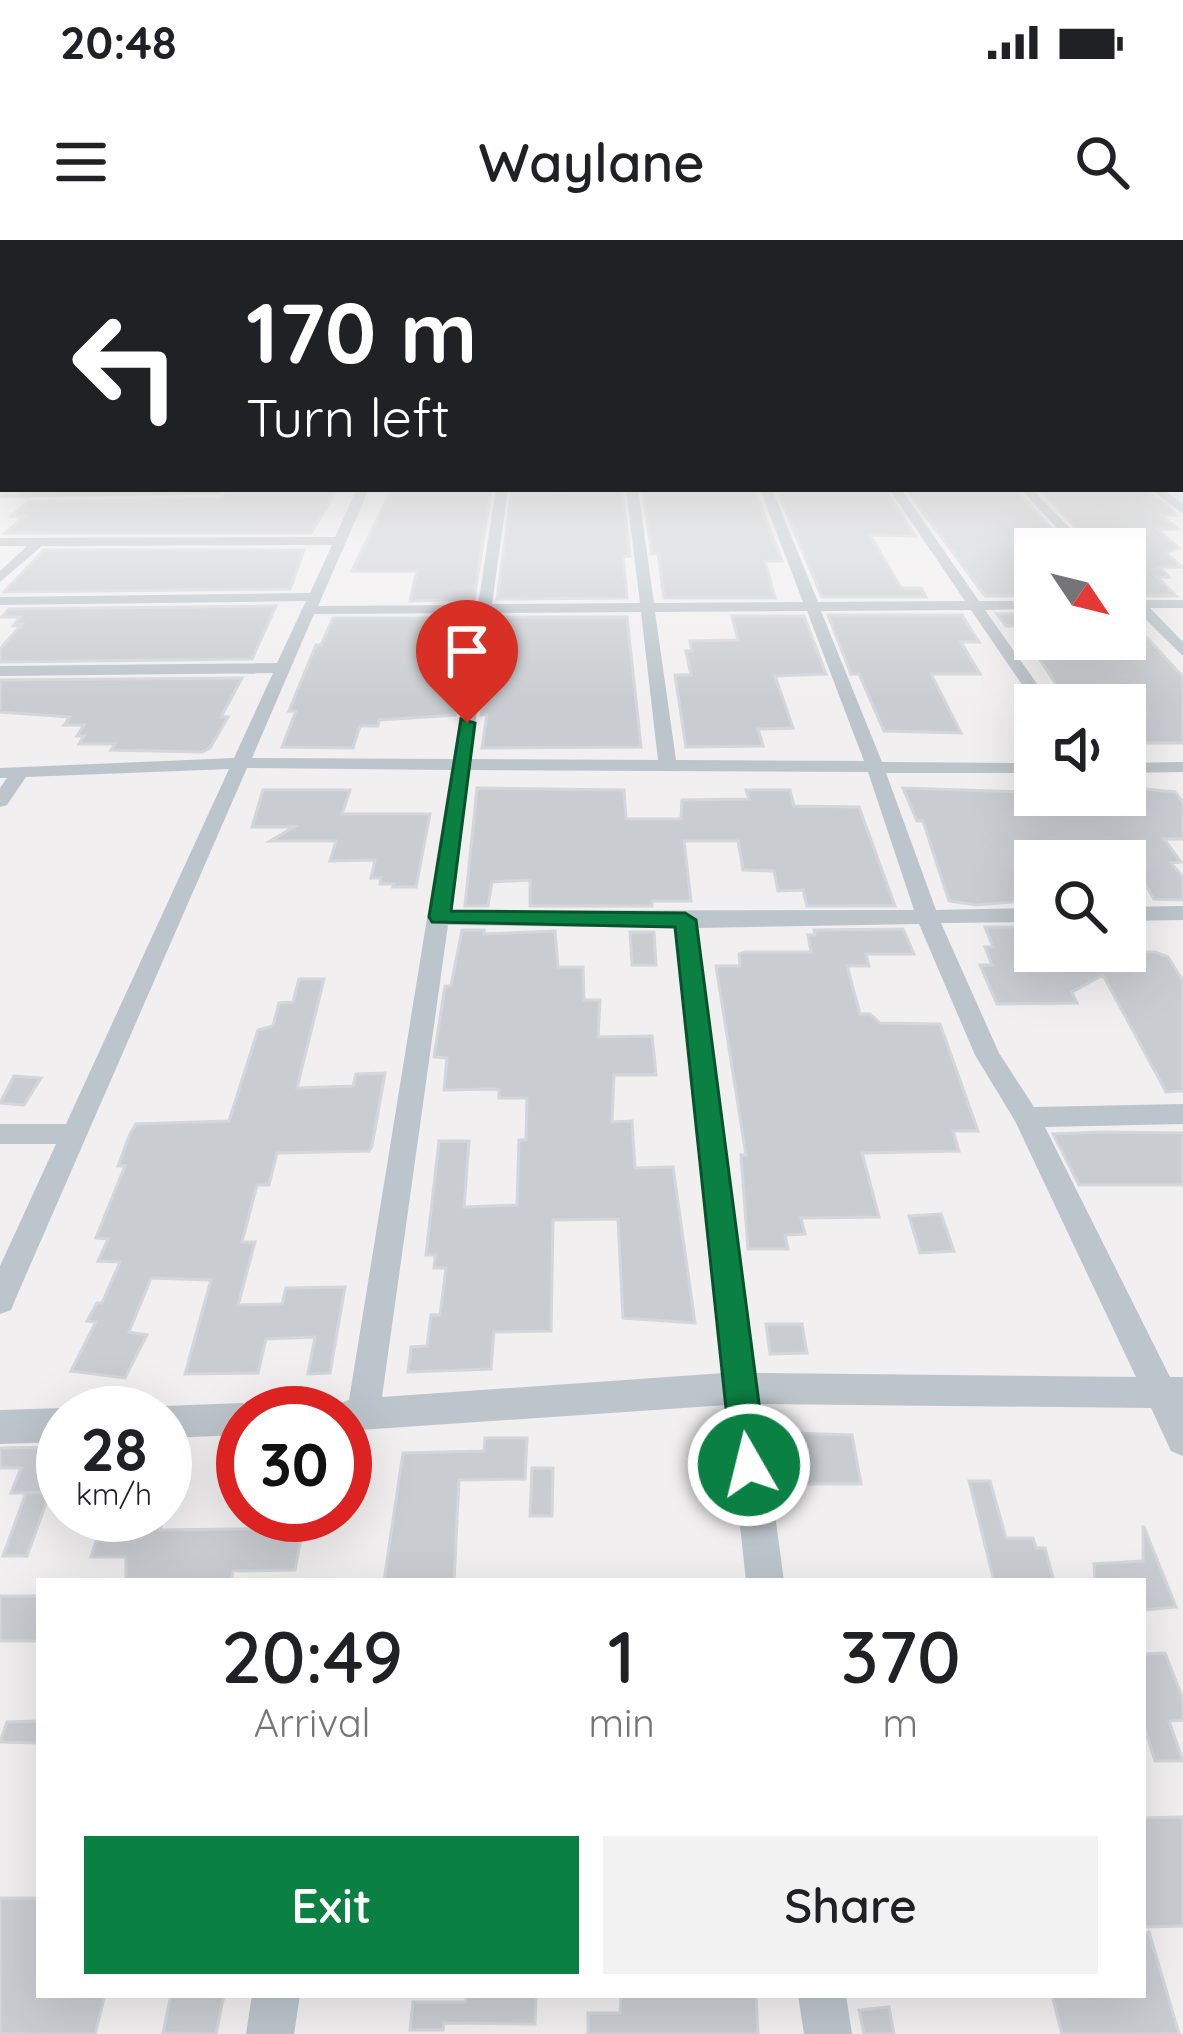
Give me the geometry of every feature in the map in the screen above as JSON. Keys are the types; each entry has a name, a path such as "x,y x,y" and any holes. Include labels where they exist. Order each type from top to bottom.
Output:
{"street":[{"path":"182,541 189,532"},
{"path":"0,1300 344,532"},
{"path":"359,1386 440,917 496,532"},
{"path":"637,532 668,767"},
{"path":"782,532 876,769 927,916 988,1055 1027,1117 1172,1393 1183,1439"},
{"path":"926,532 1030,684"},
{"path":"0,542 340,541"},
{"path":"0,578 39,542"},
{"path":"0,601 484,608 1014,605"},
{"path":"1146,604 1183,604"},
{"path":"1146,618 1183,651"},
{"path":"0,671 282,668"},
{"path":"0,801 10,773 240,763 1014,768"},
{"path":"1146,767 1183,767"},
{"path":"1146,914 1183,913"},
{"path":"440,917 685,920 1014,914"},
{"path":"685,920 765,1578"},
{"path":"1027,1117 1183,1114"},
{"path":"0,1134 71,1134"},
{"path":"372,1415 739,1388 1172,1393"},
{"path":"0,1427 36,1426"},
{"path":"270,2034 276,1998"},
{"path":"822,1998 828,2034"}],"building":[{"path":"7,532 312,532 311,533"},
{"path":"371,532 484,532 474,599 410,601 417,571 352,571"},
{"path":"506,532 627,532 630,556 623,557 627,598 497,599"},
{"path":"649,532 771,532 782,561 765,561 775,598 664,598 658,553 652,554"},
{"path":"794,532 912,532 915,536 870,535 901,588 921,588 926,597 822,597"},
{"path":"938,532 1014,532 1014,596 985,596"},
{"path":"1146,532 1160,532 1179,548 1166,553 1182,567 1159,567 1169,577 1157,577 1176,596 1146,596"},
{"path":"44,550 304,550 290,589 4,592"},
{"path":"276,606 252,659 0,662 0,649 22,624 14,625 20,617 2,617 9,609"},
{"path":"997,614 1014,614 1014,626 1006,626"},
{"path":"828,615 962,615 979,642 961,642 980,674 931,674 961,733 884,731 859,674 851,674"},
{"path":"732,616 804,616 826,674 775,676 793,728 758,729 763,746 686,747 675,675 691,675 686,651 692,651 690,641 738,640"},
{"path":"495,617 627,617 641,747 482,748 487,715 481,715"},
{"path":"333,618 453,618 445,670 463,669 455,715 379,720 378,726 360,726 353,748 282,747 296,711 289,711 316,645 321,645"},
{"path":"1146,637 1183,677 1183,743 1146,743 1146,684 1056,684 1040,660 1146,660"},
{"path":"242,678 221,717 228,717 210,748 202,752 111,750 115,744 79,744 84,736 77,736 84,725 64,725 70,717 0,712 0,680"},
{"path":"477,788 624,790 626,819 681,819 682,800 749,799 746,790 790,790 794,806 859,807 895,906 807,906 803,890 778,891 774,871 743,870 738,841 684,841 691,901 652,901 652,906 530,906 530,880 492,882 488,906 465,906"},
{"path":"903,788 1014,792 1014,816 1146,816 1146,789 1175,792 1183,802 1183,839 1164,839 1181,862 1171,863 1183,877 1183,900 1154,899 1146,886 1146,840 1014,840 1014,902 976,905 949,901 923,821 917,821"},
{"path":"263,790 350,790 342,814 430,814 416,887 380,884 381,878 371,878 375,860 330,861 336,841 270,841 294,827 252,827"},
{"path":"985,927 1014,927 1014,972 1146,972 1146,952 1168,957 1183,981 1183,1091 1166,1092 1103,975 1072,992 1077,1003 997,1004 980,965 992,965 985,947 993,947"},
{"path":"903,929 914,954 866,954 869,966 847,966 860,1014 870,1014 880,1023 940,1024 978,1131 953,1131 959,1151 862,1153 879,1217 801,1218 805,1234 785,1235 788,1249 748,1249 741,1155 746,1155 716,966 740,966 739,954 745,952 811,952 808,935 815,935 814,930"},
{"path":"462,930 484,930 484,934 555,931 558,967 583,967 584,1000 600,1000 598,1037 652,1036 656,1075 614,1075 612,1122 632,1121 635,1168 673,1167 695,1323 623,1318 618,1219 553,1220 551,1331 494,1332 491,1369 408,1372 411,1347 427,1346 431,1315 440,1315 446,1268 434,1268 435,1255 426,1255 439,1141 469,1141 464,1207 517,1205 519,1140 526,1140 527,1098 499,1098 499,1090 493,1089 444,1090 447,1058 434,1057 445,986 451,986"},
{"path":"630,932 654,932 656,965 632,965"},
{"path":"299,979 324,979 297,1088 353,1086 356,1074 385,1073 372,1146 369,1151 277,1153 269,1185 257,1185 242,1242 255,1242 238,1305 282,1304 286,1288 345,1287 330,1373 308,1374 315,1337 266,1339 258,1373 185,1374 211,1280 151,1278 129,1332 147,1335 125,1378 71,1371 96,1322 87,1321 97,1303 102,1303 120,1262 98,1261 108,1239 96,1238 125,1166 118,1166 130,1134 136,1124 229,1121 258,1030 273,1026 279,1003 293,1002"},
{"path":"14,1076 41,1078 24,1105 0,1103"},
{"path":"1183,1133 1183,1185 1079,1185 1053,1134"},
{"path":"941,1214 954,1251 920,1253 909,1216"},
{"path":"766,1324 802,1324 807,1353 770,1354"},
{"path":"790,1433 852,1435 861,1484 797,1484"},
{"path":"485,1438 527,1438 525,1479 459,1480 454,1578 384,1578 403,1453 484,1451"},
{"path":"36,1447 36,1492 11,1493 21,1468 0,1468 0,1448"},
{"path":"532,1468 553,1468 552,1516 530,1516"},
{"path":"969,1481 990,1481 1006,1538 1033,1538 1036,1548 1045,1548 1053,1578 993,1578"},
{"path":"26,1493 36,1493 36,1531 27,1556 3,1556"},
{"path":"1144,1527 1176,1607 1146,1610 1146,1578 1095,1578 1094,1564 1143,1561"},
{"path":"216,1529 216,1542 300,1542 295,1570 233,1571 232,1578 126,1578 126,1557 91,1557 96,1542 192,1542 192,1530"},
{"path":"0,1596 36,1596 36,1641 0,1641"},
{"path":"1165,1653 1183,1699 1183,1720 1169,1721 1183,1761 1155,1761 1146,1732 1146,1654"},
{"path":"36,1721 36,1743 0,1742 7,1722"},
{"path":"1183,1817 1183,1926 1146,1927 1146,1818"},
{"path":"0,1898 36,1898 36,1998 104,1998 95,2034 0,2034"},
{"path":"1146,1932 1179,2034 1062,2034 1053,1998 1146,1998"},
{"path":"170,1998 223,1998 216,2034 163,2033"},
{"path":"466,1998 536,1998 535,2024 444,2023 443,2030 410,2030 413,2002 466,2002"},
{"path":"621,1998 756,1998 758,2034 588,2034 588,2013 620,2013"},
{"path":"889,2007 894,2034 864,2034 859,2010"}],"route":[{"path":"467,723 440,917 685,920 749,1465"}]}
